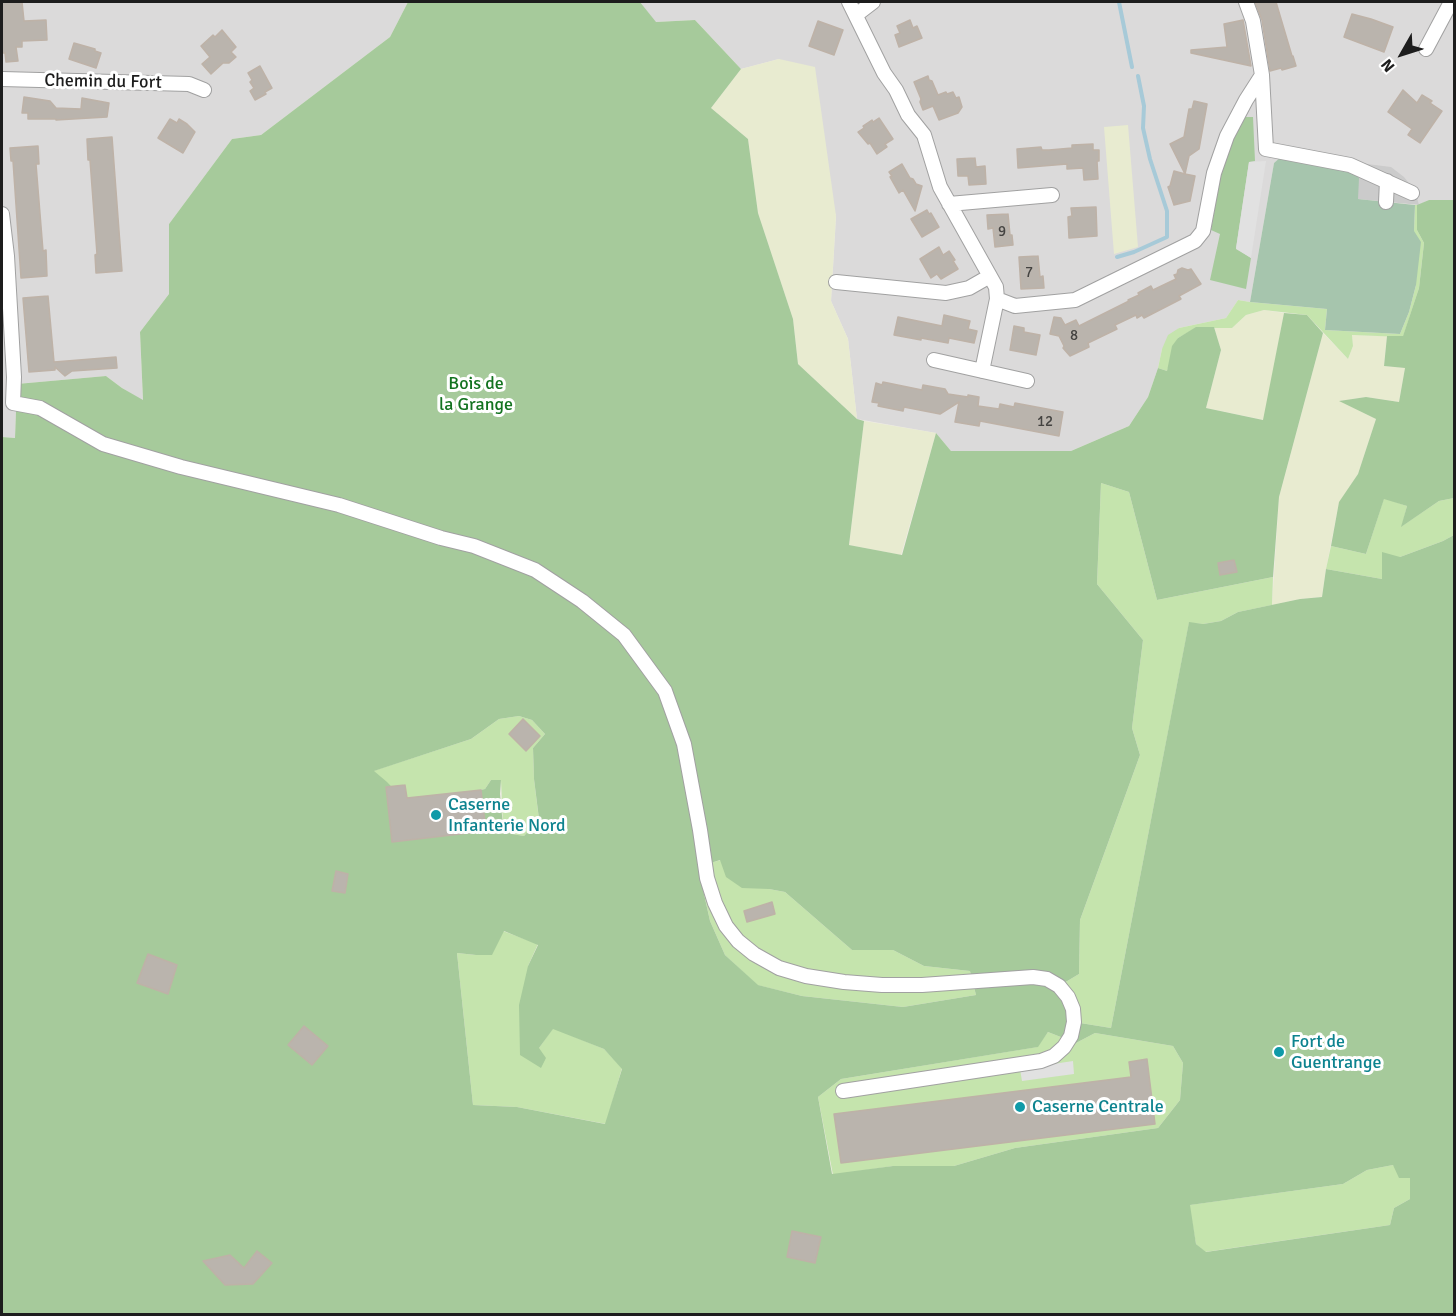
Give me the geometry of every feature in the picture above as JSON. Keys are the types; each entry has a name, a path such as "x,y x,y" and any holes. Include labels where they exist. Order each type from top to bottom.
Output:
{"street":[{"path":"849,2 884,73 896,90 908,115 924,135 940,187 996,286 997,299 982,371"},
{"path":"856,15 873,2"},
{"path":"1246,2 1253,21 1262,75 1266,149 1350,165 1412,193"},
{"path":"1426,49 1450,2"},
{"path":"997,299 1015,306 1075,300 1195,241 1203,231 1214,173 1227,136 1262,75"},
{"name":"Chemin du Fort","path":"2,79 189,84 204,90"},
{"path":"1386,202 1387,181"},
{"path":"949,204 1052,195"},
{"path":"2,214 7,256 14,377 13,403 40,408 103,444 181,467 339,505 441,538 474,546 535,570 582,601 624,635 665,691 684,744 707,878 715,903 726,926 738,941 754,954 779,968 806,976 844,982 922,985 1033,977 1047,979 1059,986 1068,997 1073,1009 1074,1022 1071,1036 1054,1056 1041,1061 843,1091"},
{"path":"836,282 946,293 969,288 990,276"},
{"path":"934,360 1027,381"}],"shaded area":[{"path":"2,2 408,2 390,37 261,135 232,139 169,224 169,294 140,332 143,401 106,376 17,384 15,438 2,437"},
{"path":"640,2 1454,2 1454,200 1429,200 1419,205 1283,156 1274,163 1250,302 1238,300 1226,318 1179,328 1162,349 1148,397 1129,426 1071,451 951,451 936,433 857,419 848,339 831,301 836,216 779,59 741,69 695,20 655,22"},
{"path":"1266,161 1251,258 1236,249 1249,162"},
{"path":"1351,162 1391,167 1404,177 1415,191 1419,205 1357,199 1349,168"},
{"path":"1073,1061 1074,1074 1022,1081 1020,1069"}],"green space":[{"name":"Bois de la Grange","path":"408,2 640,2 656,22 695,20 741,69 711,108 748,139 758,213 793,319 798,364 857,419 864,421 849,545 902,555 936,433 951,451 1071,451 1129,426 1148,397 1158,368 1167,371 1172,346 1178,338 1196,327 1214,327 1221,350 1206,408 1263,420 1284,313 1307,315 1323,333 1279,497 1273,577 1157,600 1129,492 1101,483 1097,584 1143,640 1132,728 1140,755 1080,920 1079,974 1059,986 1074,1022 1111,1028 1189,622 1203,624 1221,621 1238,612 1300,599 1322,597 1326,569 1382,579 1382,552 1400,557 1454,535 1454,1314 2,1314 2,437 15,438 17,384 106,376 143,400 140,332 169,294 169,224 232,139 261,135 390,37","holes":["519,716 532,720 545,734 533,748 539,819 524,836 512,834 503,826 501,780 491,780 485,789 406,802 374,771 471,739 499,719","720,860 726,877 742,888 785,892 852,950 893,950 924,966 970,971 976,995 903,1007 802,996 758,985 725,955 710,921 698,867","504,931 538,945 528,966 519,1005 520,1055 541,1068 546,1058 539,1048 553,1029 604,1049 622,1069 605,1124 517,1107 473,1105 457,953 492,955","1048,1032 1076,1043 1095,1033 1173,1046 1183,1063 1180,1100 1158,1128 1015,1148 954,1166 893,1166 832,1174 818,1097 841,1079 1038,1047","1393,1165 1399,1178 1410,1178 1410,1199 1394,1208 1390,1225 1206,1252 1196,1244 1190,1205 1343,1184 1367,1170"]},
{"path":"779,59 815,67 836,216 831,301 848,339 857,419 798,364 793,319 758,213 748,139 711,108 741,69"},
{"path":"1241,117 1253,117 1255,161 1249,162 1236,248 1251,258 1246,289 1210,280 1220,234 1211,230 1221,174 1232,137"},
{"path":"1128,125 1138,247 1114,254 1104,127"},
{"path":"1283,155 1349,168 1359,178 1358,199 1415,205 1414,231 1421,242 1416,285 1400,334 1325,330 1327,309 1250,302 1274,163"},
{"path":"1429,200 1454,200 1454,498 1439,501 1401,527 1407,506 1384,499 1366,554 1331,546 1339,502 1358,474 1376,419 1339,401 1366,397 1399,402 1405,368 1384,366 1387,336 1403,336 1419,288 1424,243 1417,230 1417,205"},
{"path":"1415,205 1417,205 1417,230 1424,243 1419,288 1403,337 1352,335 1353,346 1348,359 1307,315 1264,310 1246,315 1232,328 1196,328 1178,338 1167,371 1158,368 1168,335 1179,328 1226,318 1238,300 1327,309 1325,330 1400,334 1416,285"},
{"path":"1264,310 1284,313 1264,420 1206,408 1221,350 1214,327 1232,328 1246,315"},
{"path":"1323,333 1348,359 1353,346 1352,335 1387,336 1384,366 1405,368 1399,402 1366,397 1340,401 1376,419 1358,474 1339,503 1322,597 1272,605 1279,497"},
{"path":"864,421 936,433 901,555 849,545"},
{"path":"1101,483 1129,492 1157,600 1273,577 1272,605 1238,612 1221,621 1203,624 1189,623 1111,1028 1074,1022 1059,986 1079,974 1080,920 1140,755 1132,728 1143,640 1097,584"},
{"path":"1384,498 1407,506 1402,526 1439,501 1454,498 1454,535 1400,557 1382,579 1326,569 1331,546 1366,554"},
{"path":"519,716 532,720 545,734 533,748 539,820 524,836 512,834 503,826 501,780 491,780 485,789 406,802 373,771 471,739 499,719"},
{"path":"721,860 769,889 785,892 852,950 893,950 924,966 970,971 976,995 903,1007 802,996 757,985 725,955 710,921 698,866"},
{"path":"503,931 538,944 528,966 539,1048 553,1028 604,1049 622,1068 606,1124 517,1107 473,1105 457,953 476,955"},
{"path":"1048,1032 1076,1043 1095,1033 1173,1046 1183,1063 1180,1100 1158,1128 1015,1148 954,1166 893,1166 833,1175 818,1097 841,1079 1037,1047"},
{"path":"1393,1165 1410,1178 1410,1199 1394,1208 1390,1225 1205,1252 1196,1244 1189,1205 1343,1184 1367,1170"}],"building":[{"path":"2,2 22,2 24,21 46,20 47,40 22,41 22,47 16,47 18,61 6,62 5,53 2,53"},
{"path":"1255,2 1276,2 1296,66 1270,71 1262,20"},
{"path":"1352,14 1393,27 1384,52 1344,37"},
{"path":"910,20 913,28 917,26 922,38 899,47 895,35 900,33 897,26"},
{"path":"1243,20 1251,66 1191,53 1191,50 1227,47 1224,24"},
{"path":"818,21 843,30 834,55 809,46"},
{"path":"222,30 236,47 231,52 236,57 229,63 223,63 211,74 202,64 210,57 201,46"},
{"path":"74,43 101,53 96,68 69,59"},
{"path":"260,66 272,88 255,100 250,91 254,88 248,73"},
{"path":"928,76 938,95 953,92 956,98 959,97 962,107 958,113 939,120 933,106 923,110 914,82"},
{"path":"1403,90 1417,103 1422,95 1442,111 1420,143 1408,135 1412,129 1388,112"},
{"path":"24,97 50,101 56,108 81,109 82,98 109,103 107,117 28,119 28,113 22,113"},
{"path":"1194,101 1207,104 1199,149 1189,156 1185,174 1170,144 1184,137 1189,109 1192,109"},
{"path":"879,118 893,139 885,144 887,147 877,154 870,143 868,144 858,132 872,120 873,122"},
{"path":"170,119 177,123 179,119 195,132 183,153 158,138"},
{"path":"112,137 122,271 96,273 95,255 97,254 87,139"},
{"path":"1093,144 1093,150 1099,150 1098,179 1084,180 1083,168 1067,169 1067,164 1018,168 1017,149 1041,147 1042,150 1049,150 1072,148 1072,145"},
{"path":"38,146 39,164 36,164 47,276 21,278 13,161 11,161 10,148"},
{"path":"975,158 976,167 985,166 986,184 969,185 968,176 958,176 957,159"},
{"path":"902,164 910,178 922,186 915,211 903,190 899,193 890,177 892,176 889,172"},
{"path":"1174,171 1195,176 1190,201 1174,205 1168,187"},
{"path":"1096,207 1097,236 1069,238 1068,217 1072,216 1071,208"},
{"path":"927,210 939,227 922,237 911,219"},
{"path":"1008,214 1013,245 995,247 993,228 988,229 987,215"},
{"path":"939,247 943,255 949,251 958,269 941,279 937,274 931,278 920,259"},
{"path":"1038,256 1040,277 1043,276 1044,288 1021,289 1019,257"},
{"path":"1182,268 1191,269 1201,284 1179,296 1181,299 1144,318 1142,315 1137,318 1136,315 1115,325 1117,329 1088,343 1089,347 1070,356 1063,348 1059,336 1050,334 1054,317 1061,318 1065,325 1076,320 1079,326 1129,301 1151,286 1153,290 1176,279 1174,275"},
{"path":"48,296 54,362 116,357 117,368 72,371 65,376 55,367 55,370 29,372 23,298"},
{"path":"944,315 970,321 968,329 977,331 974,343 949,338 948,343 894,335 898,317 942,326"},
{"path":"1014,326 1024,328 1024,332 1040,335 1036,355 1010,350"},
{"path":"883,382 922,390 923,385 945,389 948,394 979,397 978,406 999,409 1000,404 1014,407 1015,403 1063,412 1059,436 980,421 979,426 955,422 959,402 940,414 904,407 903,411 878,406 879,403 872,402 876,383 882,385"},
{"path":"1234,560 1237,572 1220,575 1218,563"},
{"path":"523,719 540,736 526,751 509,734"},
{"name":"Caserne Infanterie Nord","path":"405,785 407,798 481,790 486,831 392,842 386,787"},
{"path":"336,871 348,874 345,893 332,891"},
{"path":"772,902 775,914 747,922 744,911"},
{"path":"148,954 177,965 168,994 137,983"},
{"path":"304,1026 328,1046 312,1065 288,1045"},
{"name":"Caserne Centrale","path":"1147,1059 1155,1124 841,1163 834,1114 1131,1077 1129,1062"},
{"path":"792,1231 821,1237 815,1263 787,1257"},
{"path":"257,1251 272,1263 253,1284 225,1285 203,1261 230,1255 244,1268"}],"waterway":[{"path":"1119,2 1132,67"},
{"path":"1117,257 1167,237 1167,211 1150,159 1143,128 1144,106 1138,76"}],"place":[{"name":"Caserne Infanterie Nord","path":"436,815"},
{"name":"Fort de Guentrange","path":"1279,1052"},
{"name":"Caserne Centrale","path":"1020,1107"}]}
